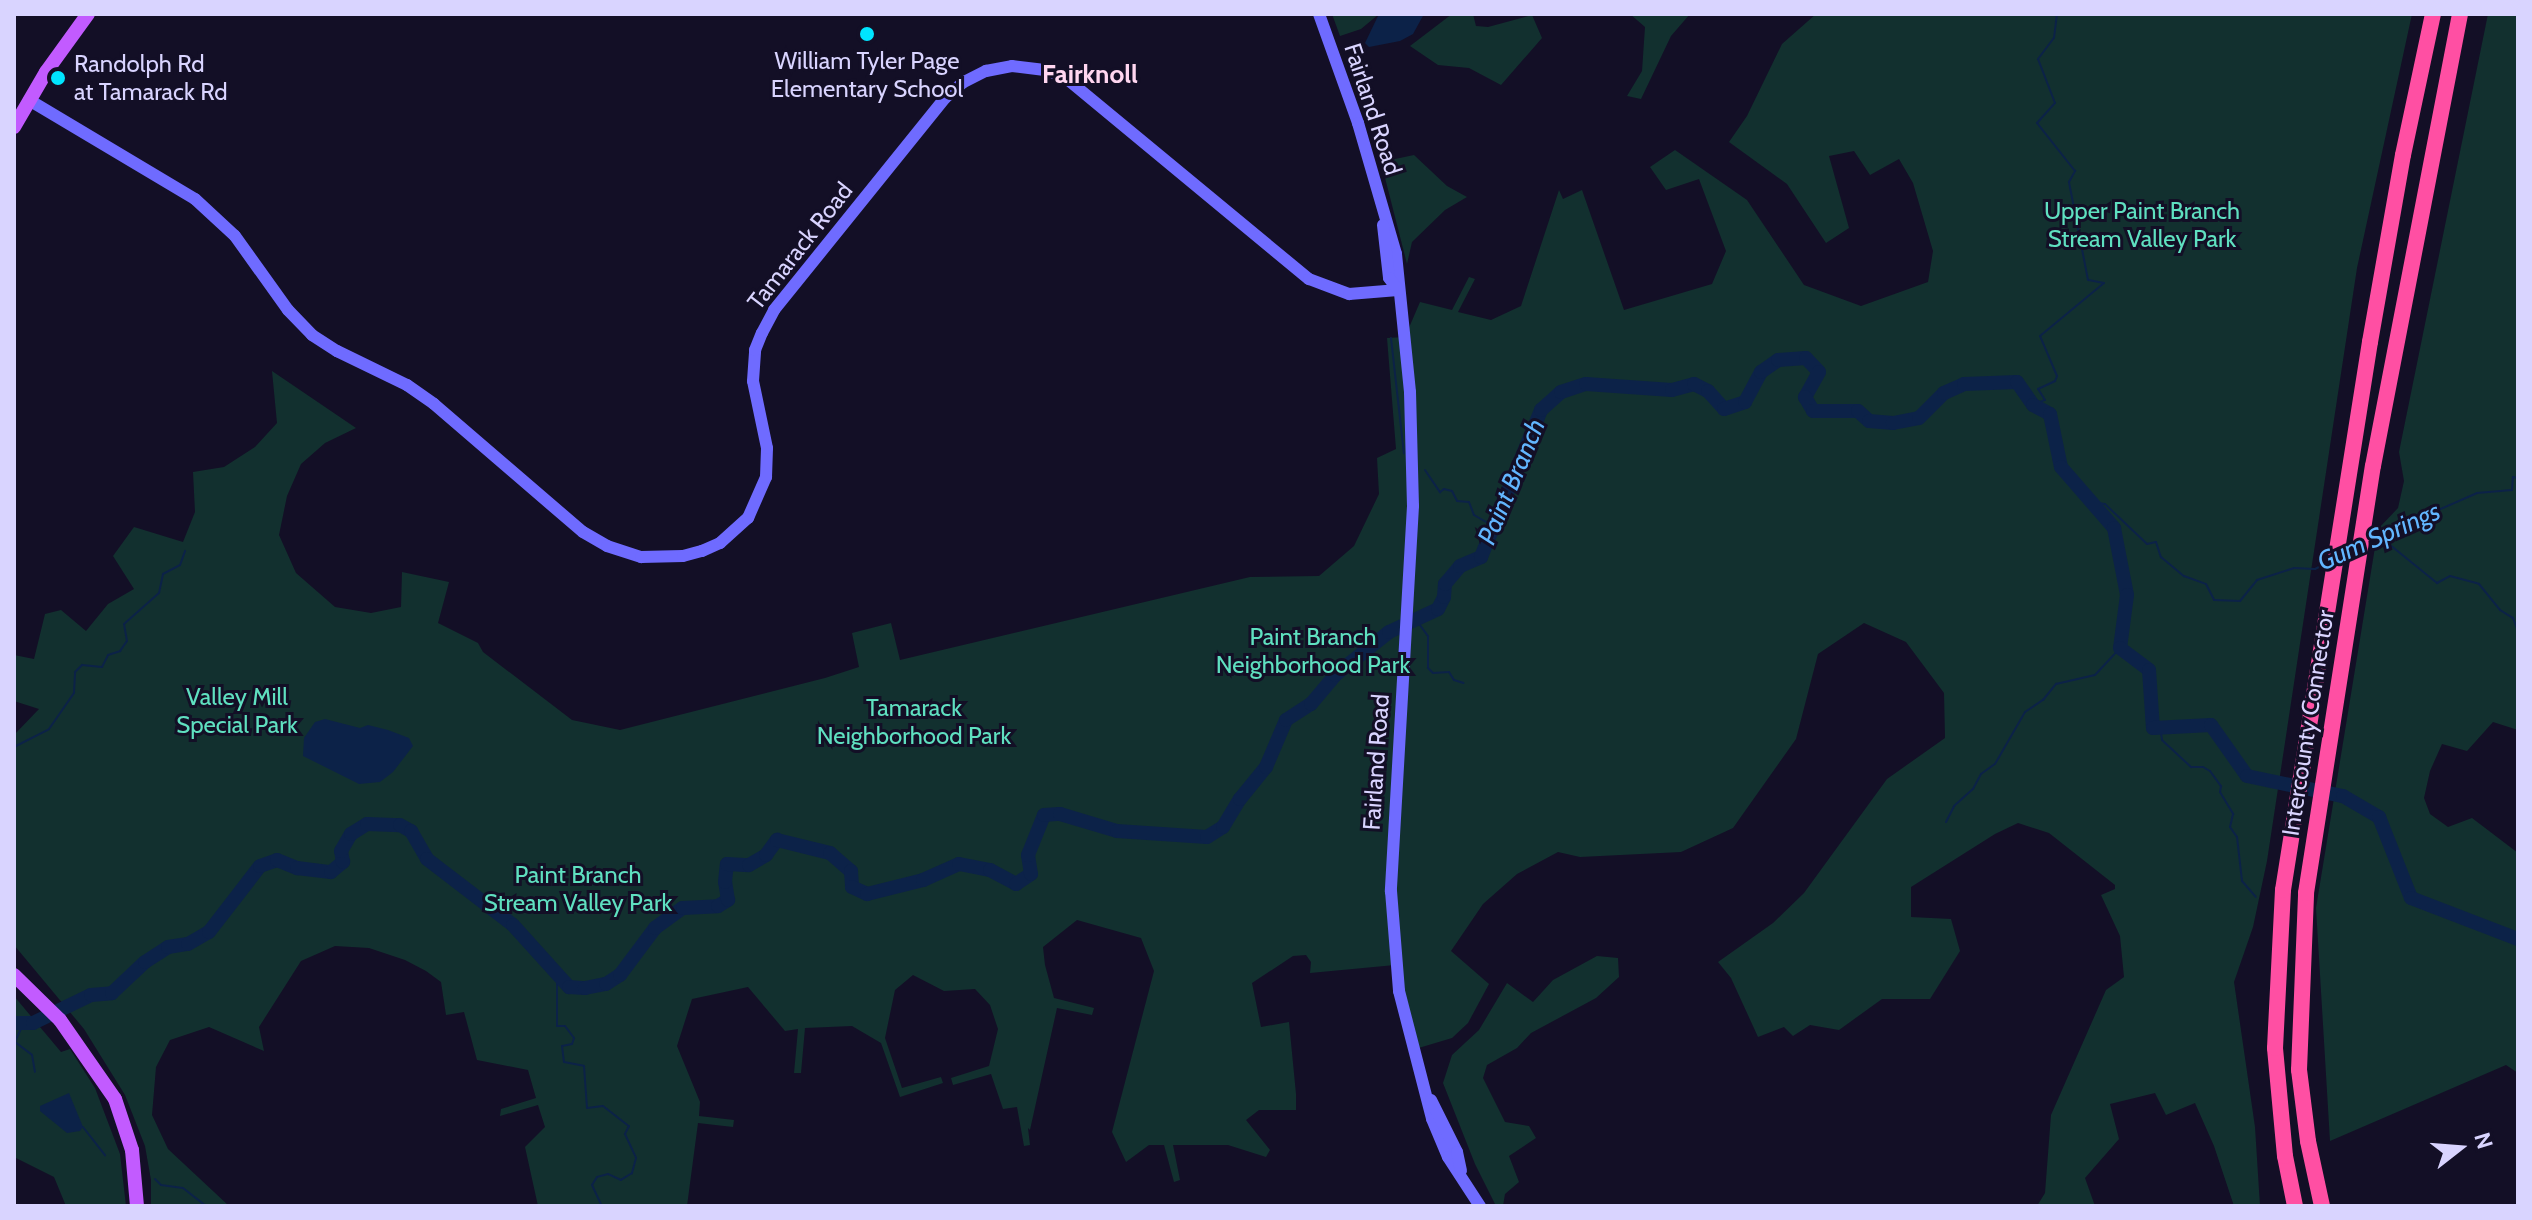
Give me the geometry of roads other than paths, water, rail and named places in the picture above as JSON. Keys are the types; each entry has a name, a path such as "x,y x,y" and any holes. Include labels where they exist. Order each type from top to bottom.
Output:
{"highway":[{"name":"Intercounty Connector","path":"2295,1206 2285,1156 2275,1048 2283,890 2403,155 2433,14"},
{"name":"Intercounty Connector","path":"2322,1206 2308,1141 2299,1070 2306,893 2373,466 2460,14"}],"main road":[{"path":"14,127 88,14"},
{"path":"14,962 17,976 47,1004 67,1029 115,1099 132,1150 137,1206"}],"street":[{"name":"Fairland Road","path":"1319,14 1358,123 1383,218 1396,254 1413,445 1409,593 1391,891 1399,991 1432,1119 1448,1157 1461,1172 1480,1206"},
{"name":"Tamarack Road","path":"29,100 195,199 235,236 288,310 312,335 337,351 383,372 434,404 583,532 607,546 641,557 672,557 702,551 720,543 748,518 766,477 767,448 753,381 755,350 774,310 945,98 962,83 986,71 1012,66 1047,70 1067,79 1309,279 1349,294 1398,290"}],"water":[{"path":"1379,14 1424,14 1413,34 1400,41 1369,47 1365,43"},
{"path":"325,719 360,728 368,725 388,730 409,738 413,746 393,772 380,782 359,784 303,756 304,738 315,722"},
{"path":"69,1093 83,1127 80,1131 67,1133 40,1111 40,1106"}],"waterway":[{"path":"2033,405 2045,400 2038,389 2055,381 2057,376 2040,336 2104,283 2088,280 2069,182 2075,171 2037,123 2055,103 2038,59 2054,38 2057,14"},
{"path":"1391,338 1404,453"},
{"name":"Paint Branch","path":"14,1023 33,1023 91,995 112,993 145,962 168,947 188,944 209,932 260,866 277,860 297,868 331,872 343,862 341,851 351,834 367,824 400,825 411,831 427,859 513,925 569,987 585,988 606,984 620,975 655,928 683,908 718,906 728,900 725,882 727,864 749,865 766,855 777,840 830,853 851,871 852,887 867,894 923,880 959,864 990,870 1016,884 1031,874 1028,855 1044,815 1060,814 1117,831 1207,837 1223,827 1240,799 1266,767 1286,720 1311,704 1335,675 1389,632 1438,609 1444,597 1445,584 1460,566 1481,557 1541,410 1561,392 1586,384 1672,390 1694,384 1708,391 1724,409 1745,402 1761,372 1778,360 1806,358 1819,372 1805,397 1813,411 1858,411 1869,421 1893,423 1919,418 1944,393 1964,384 2017,382 2033,405 2050,414 2061,467 2114,528 2127,595 2120,648 2149,670 2153,728 2211,725 2247,776 2343,796 2379,817 2411,898 2518,939"},
{"path":"1425,470 1440,492 1444,489 1452,491 1457,501 1469,502 1474,515 1493,526"},
{"name":"Gum Springs","path":"2370,540 2477,493 2512,490 2513,477 2518,478"},
{"name":"Gum Springs","path":"2091,502 2105,504 2147,544 2156,542 2161,557 2184,576 2206,584 2214,600 2240,601 2257,580 2294,568 2315,569 2329,562"},
{"path":"2379,536 2437,583 2450,576 2479,584 2500,610 2513,618 2518,631"},
{"path":"14,747 49,729 74,693 75,672 82,665 102,667 108,655 120,651 127,641 124,624 159,593 163,574 180,565 185,551"},
{"path":"1417,621 1428,636 1428,668 1433,673 1449,672 1454,680 1464,683"},
{"path":"1946,822 1954,806 1973,789 1981,774 1995,764 2025,712 2043,700 2056,684 2095,675 2120,648"},
{"path":"2160,727 2162,740 2191,767 2203,767 2210,771 2221,786 2220,792 2233,814 2230,827 2237,837 2242,881 2256,897"},
{"path":"557,975 557,1026 565,1026 574,1038 572,1044 562,1046 564,1062 584,1066 587,1108 603,1106 629,1126 625,1134 636,1158 632,1173 621,1180 608,1174 597,1177 592,1185 602,1206"},
{"path":"23,1024 15,1042 32,1055 35,1072"},
{"path":"83,1127 105,1155"},
{"path":"155,1179 161,1185 183,1188 206,1206"}],"place":[{"name":"William Tyler Page Elementary School","path":"867,34"},
{"name":"Randolph Rd at Tamarack Rd","path":"58,78"}],"district":[{"name":"Fairknoll","path":"1090,75"}],"park label":[{"name":"Upper Paint Branch Stream Valley Park","path":"2142,225"},
{"name":"Paint Branch Neighborhood Park","path":"1313,651"},
{"name":"Valley Mill Special Park","path":"237,711"},
{"name":"Tamarack Neighborhood Park","path":"914,722"},
{"name":"Paint Branch Stream Valley Park","path":"578,889"}]}
